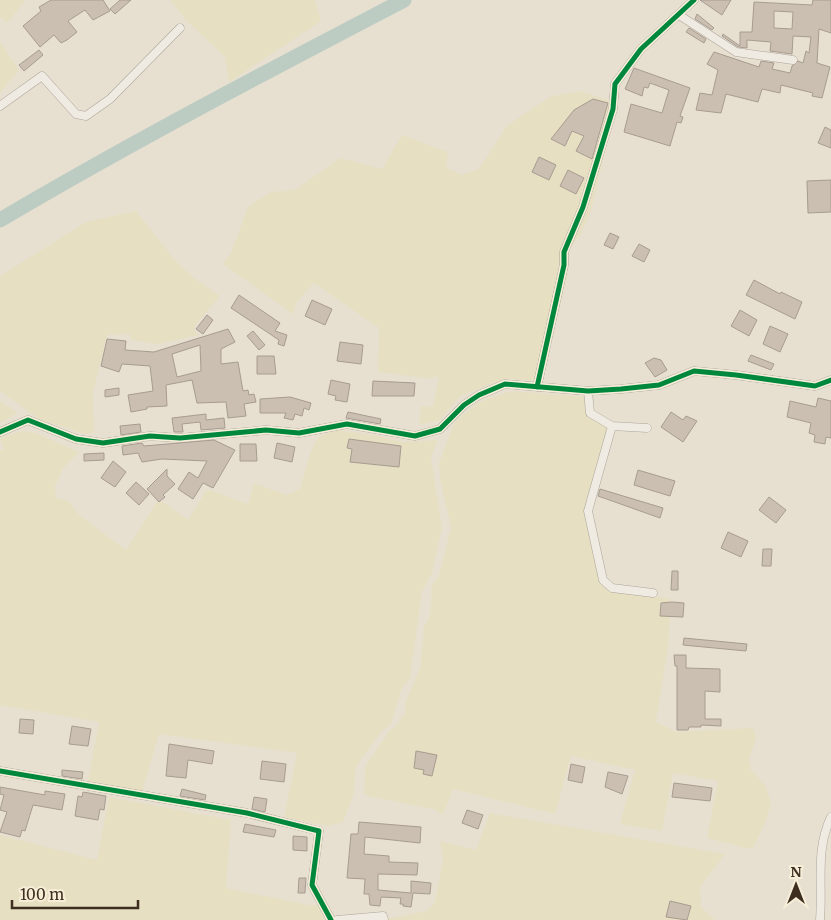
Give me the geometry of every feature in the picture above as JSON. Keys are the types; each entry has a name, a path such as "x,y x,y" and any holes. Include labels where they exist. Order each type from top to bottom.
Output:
{"street":[{"path":"536,386 564,266 564,252 583,207 613,109 615,84 641,49 694,0"},
{"path":"679,15 736,52 793,60"},
{"path":"0,106 42,76 76,114 86,116 110,99 180,28"},
{"path":"0,432 28,420 76,439 103,443 150,436 180,438 266,430 299,433 347,424 415,436 440,429 464,404 479,395 505,384 588,391 659,385 694,371 815,386 831,380"},
{"path":"588,391 590,414 612,426 648,428"},
{"path":"612,426 588,511 603,580 612,588 653,593"},
{"path":"0,771 247,813 319,832 312,885 331,920"},
{"path":"820,920 821,851 824,832 831,817"},
{"path":"337,920 383,916 384,920"}],"shaded area":[{"path":"0,0 26,0 7,23 0,17"},
{"path":"170,0 315,0 321,21 229,82 225,57 185,19"},
{"path":"0,41 19,70 0,93"},
{"path":"581,91 617,103 591,211 581,234 566,253 568,274 542,381 506,379 495,382 459,397 440,420 419,425 421,406 433,407 439,377 425,378 378,372 379,328 314,283 296,303 293,314 223,264 231,253 248,207 271,192 295,190 340,158 382,169 402,135 448,152 446,168 462,175 479,169 507,126 552,96"},
{"path":"136,211 174,259 194,278 220,296 196,324 194,330 199,335 158,344 131,340 130,335 126,334 107,335 93,392 94,433 85,434 39,419 0,391 0,276 86,222"},
{"path":"511,391 591,397 590,413 615,427 589,509 606,586 671,599 668,647 656,722 677,732 753,728 756,738 749,760 751,770 765,785 771,803 764,826 753,848 707,838 718,781 673,773 662,831 620,824 635,770 571,756 555,814 453,789 443,815 433,809 368,796 364,793 365,767 390,730 394,728 404,715 406,701 420,668 424,627 430,616 432,584 439,576 451,527 440,479 439,463 456,421 477,403"},
{"path":"0,401 18,413 0,423"},
{"path":"336,430 374,435 401,442 438,440 431,457 442,528 432,573 422,592 410,678 402,688 391,724 381,732 356,766 353,796 343,822 327,826 284,817 297,753 159,734 142,792 88,781 99,722 0,705 0,451 4,449 0,437 24,431 36,433 79,452 62,470 55,486 56,498 68,501 79,515 126,550 156,503 163,502 188,520 207,489 248,504 254,483 287,495 300,489 310,454 318,437"},
{"path":"109,797 231,820 226,888 308,905 322,905 324,920 0,920 0,835 97,860"},
{"path":"490,813 725,854 700,887 701,907 715,920 381,920 427,911 435,902 443,859 440,841 476,850"}],"building":[{"path":"51,0 103,0 110,11 93,20 85,10 68,21 77,32 61,43 54,35 40,47 23,26 41,11 39,7"},
{"path":"120,0 131,0 115,14 110,9"},
{"path":"700,0 731,0 722,15"},
{"path":"813,0 831,0 831,33 819,29 817,63 830,67 822,98 812,96 813,93 781,85 780,93 762,89 758,102 726,94 721,113 696,110 700,93 712,95 718,70 707,64 714,52 759,67 761,61 774,63 772,69 790,73 792,66 798,61 803,63 806,51 809,53 811,37 793,36 792,54 770,51 771,42 747,40 747,48 738,47 722,36 723,34 740,46 740,32 752,32 754,2 812,5","holes":["774,11 793,12 792,29 774,28"]},
{"path":"697,14 714,28 712,30 695,19"},
{"path":"689,28 706,39 704,43 686,32"},
{"path":"39,50 43,55 24,71 19,65"},
{"path":"634,68 690,88 680,116 683,117 681,123 677,122 670,146 624,132 631,104 662,113 669,90 650,83 648,88 644,87 642,96 625,89"},
{"path":"593,99 608,103 592,159 576,151 584,136 572,131 565,146 551,139 574,110"},
{"path":"825,127 831,130 831,148 818,143"},
{"path":"539,157 556,165 549,180 532,172"},
{"path":"568,170 584,178 576,194 560,186"},
{"path":"831,180 831,212 808,213 807,181"},
{"path":"610,233 619,237 613,249 604,245"},
{"path":"639,244 650,250 644,262 632,256"},
{"path":"754,280 780,294 781,292 802,302 795,319 746,295"},
{"path":"239,295 280,323 275,331 287,335 284,346 278,344 279,340 231,308"},
{"path":"312,300 332,309 325,325 305,316"},
{"path":"740,310 757,320 749,336 731,326"},
{"path":"207,315 213,320 203,334 196,329"},
{"path":"770,326 788,334 780,352 763,344"},
{"path":"228,329 235,342 221,349 221,364 238,362 243,391 248,390 249,395 254,394 256,402 244,404 246,416 228,418 226,402 197,403 192,380 166,385 167,406 147,407 147,409 131,412 128,395 153,391 150,366 122,364 119,372 101,366 107,339 126,341 125,350 154,352","holes":["200,345 201,371 177,377 172,354"]},
{"path":"253,331 265,345 259,350 247,336"},
{"path":"340,342 363,345 361,364 337,361"},
{"path":"751,355 774,364 771,370 748,361"},
{"path":"257,356 274,356 276,374 257,374"},
{"path":"654,358 661,360 667,370 655,377 645,363"},
{"path":"331,380 350,384 347,402 335,400 336,396 328,394"},
{"path":"373,381 415,383 414,396 372,396"},
{"path":"119,388 119,395 105,397 105,390"},
{"path":"290,397 311,403 309,410 304,408 302,416 295,414 293,420 284,418 286,413 260,413 260,399"},
{"path":"818,398 831,401 831,438 826,437 825,444 814,442 815,435 809,433 811,423 787,417 790,401 816,407"},
{"path":"348,412 381,419 380,424 346,418"},
{"path":"671,412 683,420 686,416 697,421 683,442 661,427"},
{"path":"206,414 206,420 224,418 225,428 201,430 200,422 182,424 183,432 174,432 172,418"},
{"path":"140,424 141,432 121,435 120,426"},
{"path":"349,439 401,446 399,467 350,462 352,449 347,448"},
{"path":"214,440 235,450 213,488 203,483 193,499 178,489 189,472 198,478 207,461 162,459 142,462 138,453 123,455 122,446 142,443 144,446"},
{"path":"277,443 295,447 292,462 274,458"},
{"path":"240,444 256,444 257,461 240,461"},
{"path":"104,453 104,460 84,461 84,454"},
{"path":"113,461 126,472 115,487 101,478"},
{"path":"167,469 167,476 175,484 163,495 165,497 159,502 147,489"},
{"path":"638,470 675,481 670,496 634,485"},
{"path":"136,482 149,494 139,505 126,493"},
{"path":"600,489 663,508 660,518 598,496"},
{"path":"769,497 786,510 776,523 759,510"},
{"path":"728,532 748,541 741,557 721,548"},
{"path":"763,549 772,549 771,566 762,566"},
{"path":"672,571 678,571 678,590 671,590"},
{"path":"661,603 684,603 683,617 660,616"},
{"path":"684,638 747,644 746,651 683,645"},
{"path":"674,655 686,655 686,668 720,669 720,692 705,691 705,719 721,719 721,726 701,725 701,727 689,727 688,730 677,730 677,666 675,666"},
{"path":"20,719 34,720 33,734 19,733"},
{"path":"72,726 91,729 88,746 69,744"},
{"path":"169,744 214,751 212,764 188,760 186,778 166,776"},
{"path":"416,751 437,755 432,776 423,774 424,770 414,768"},
{"path":"262,761 286,764 284,782 260,779"},
{"path":"571,764 585,767 582,783 568,780"},
{"path":"62,770 83,772 82,779 62,776"},
{"path":"608,772 628,776 622,794 605,787"},
{"path":"674,783 712,788 710,801 672,797"},
{"path":"0,787 45,795 45,791 65,794 62,810 33,805 25,831 22,830 20,837 0,832 7,812 0,810 4,795 0,794"},
{"path":"182,789 206,795 205,800 180,796"},
{"path":"83,792 106,796 104,810 100,809 98,820 75,816 78,796 82,797"},
{"path":"254,797 267,799 265,812 252,809"},
{"path":"467,810 483,815 478,829 462,823"},
{"path":"359,822 421,827 420,843 365,837 364,854 389,856 389,862 418,863 417,875 378,874 378,890 411,893 411,881 431,883 430,894 413,893 411,907 400,904 401,898 381,897 380,906 370,905 369,894 364,894 365,879 347,878 351,834 358,834"},
{"path":"245,824 276,830 274,837 243,832"},
{"path":"293,836 307,837 307,851 293,850"},
{"path":"299,878 306,878 305,893 298,893"},
{"path":"670,901 691,906 687,920 666,917"}],"waterway":[{"path":"0,220 150,135 404,0"}],"cycle path":[{"path":"537,387 564,265 564,252 583,207 613,109 615,84 641,49 694,0"},
{"path":"0,432 28,420 76,439 103,443 150,436 180,438 266,430 299,433 347,424 415,436 440,429 464,405 479,395 505,384 588,391 621,389 659,385 694,371 815,386 831,380"},
{"path":"0,771 247,813 319,831 312,885 331,920"}]}
